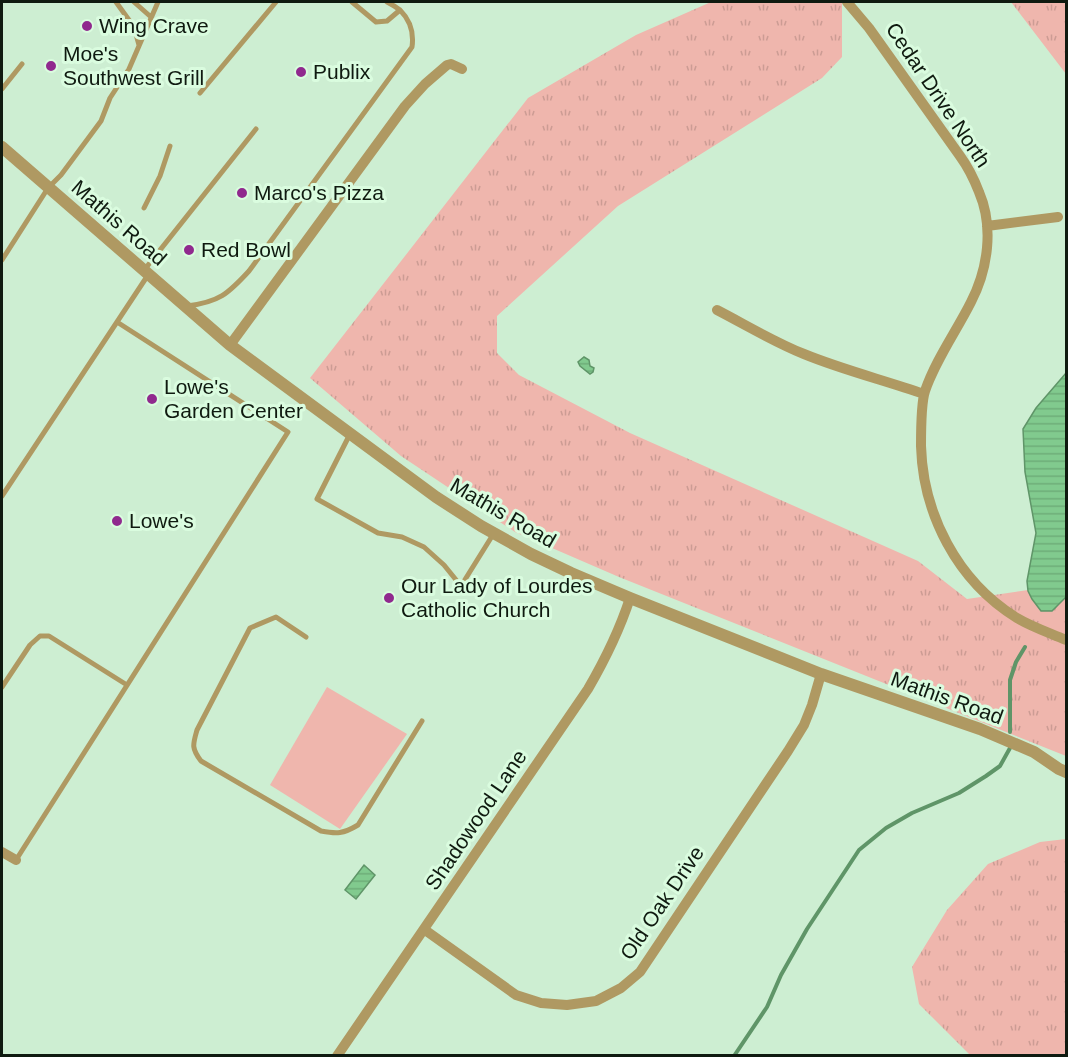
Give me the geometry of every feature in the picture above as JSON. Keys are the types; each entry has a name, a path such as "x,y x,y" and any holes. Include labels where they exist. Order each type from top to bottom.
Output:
{"street":[{"name":"Cedar Drive North","path":"847,2 869,28 972,174 983,203 987,226 987,245 980,283 938,362 924,394 922,462 930,505 948,546 973,580 1003,608 1018,618 1066,640"},
{"path":"230,345 405,106 447,65 451,64 462,69"},
{"name":"Mathis Road","path":"2,147 230,345 436,497 494,533 531,554 630,598 821,674 980,729 1034,752 1066,772"},
{"path":"987,226 1058,217"},
{"path":"717,310 803,354 924,394"},
{"name":"Shadowood Lane","path":"337,1056 588,689 611,648 630,598"},
{"name":"Old Oak Drive","path":"424,930 516,995 541,1003 567,1005 596,1001 621,988 640,972 804,726 821,674"},
{"path":"2,852 16,860"}],"lane":[{"path":"116,2 134,27 139,45"},
{"path":"135,2 151,17"},
{"path":"2,260 4,250 48,188 61,175 101,121 110,98 129,69 158,2"},
{"path":"200,93 276,2"},
{"path":"352,2 376,22 387,21 400,10"},
{"path":"185,306 203,304 219,298 231,290 249,271 412,47 413,34 410,25 400,10 387,2"},
{"path":"2,89 22,64"},
{"path":"2,496 117,322 146,272 256,129"},
{"path":"144,208 160,176 170,146"},
{"path":"16,860 288,432 117,322"},
{"path":"350,434 317,499 378,533 402,537 424,547 444,565 461,586 494,533"},
{"path":"306,637 276,617 250,628 197,730 193,744 195,753 201,760 321,831 336,834 358,825 422,721"},
{"path":"2,687 30,645 40,636 49,636 127,685"}],"green space":[{"path":"711,2 842,2 842,57 822,78 618,206 497,316 497,353 519,375 630,433 918,561 967,599 1028,590 1027,581 1036,533 1025,472 1023,429 1036,408 1066,373 1066,756 619,577 515,532 401,456 310,378 528,98 636,35"},
{"path":"1011,2 1066,2 1066,74"},
{"path":"327,687 407,734 340,829 270,785"},
{"path":"1066,839 1066,1055 970,1055 919,1004 912,967 947,910 988,864 1040,842"}],"shaded area":[{"path":"584,357 594,368 590,374 578,362"},
{"path":"1066,373 1066,597 1052,611 1041,611 1028,591 1027,581 1036,533 1025,472 1023,429 1036,408"},
{"path":"364,865 375,875 356,899 345,890"}],"waterway":[{"path":"1010,732 1010,680 1016,662 1025,647"},
{"path":"734,1056 767,1007 781,975 807,929 859,850 886,828 912,813 959,793 986,776 1000,766 1010,748"}],"place":[{"name":"Wing Crave","path":"87,26"},
{"name":"Moe's Southwest Grill","path":"51,66"},
{"name":"Publix","path":"301,72"},
{"name":"Marco's Pizza","path":"242,193"},
{"name":"Red Bowl","path":"189,250"},
{"name":"Lowe's Garden Center","path":"152,399"},
{"name":"Lowe's","path":"117,521"},
{"name":"Our Lady of Lourdes Catholic Church","path":"389,598"}]}
